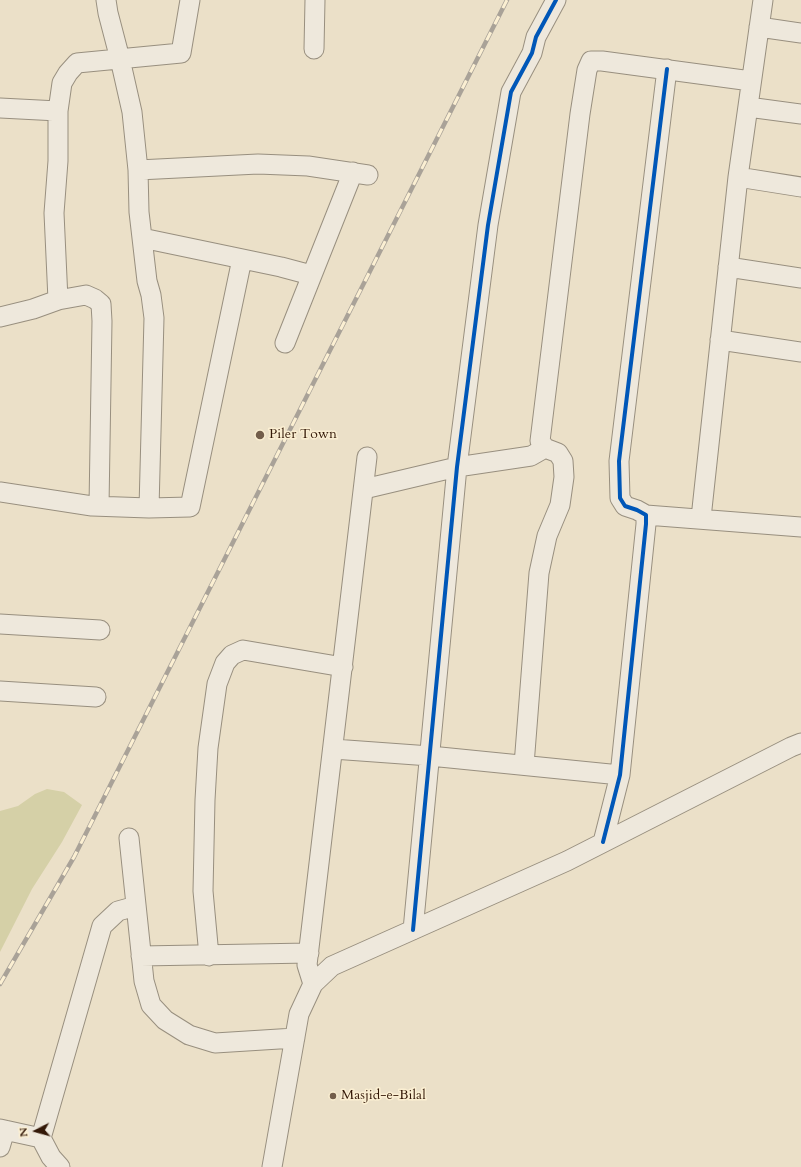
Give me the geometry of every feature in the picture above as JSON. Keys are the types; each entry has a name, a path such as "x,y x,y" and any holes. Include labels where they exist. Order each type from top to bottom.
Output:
{"street":[{"path":"106,0 132,112 138,170 139,212 147,281 152,295 154,318 150,508"},
{"path":"58,300 54,213 58,162 58,111 62,83 77,63 181,53 190,0"},
{"path":"314,49 315,0"},
{"path":"413,930 457,466 488,225 511,92 532,54 536,37 556,0"},
{"path":"701,518 738,177 763,0"},
{"path":"759,27 801,33"},
{"path":"524,765 539,573 547,536 560,505 564,478 563,461 558,453 545,448 540,441 579,122 587,70 591,61 602,61 751,81"},
{"path":"667,69 619,461 620,498 625,506 646,515 701,518 801,527"},
{"path":"748,107 801,114"},
{"path":"0,108 58,111"},
{"path":"138,170 258,164 308,166 360,174 311,275 284,343"},
{"path":"738,177 801,187"},
{"path":"142,238 281,267 311,275"},
{"path":"0,492 99,506 150,508 190,507 242,259"},
{"path":"728,267 801,278"},
{"path":"0,317 58,300 86,295 96,299 100,304 102,329 99,506"},
{"path":"720,340 801,352"},
{"path":"364,489 457,466 531,456 545,448"},
{"path":"313,984 307,965 367,457"},
{"path":"603,842 620,775 646,515"},
{"path":"0,624 100,630"},
{"path":"209,956 204,891 205,800 208,748 217,684 225,663 232,655 243,650 343,667"},
{"path":"0,691 96,697"},
{"path":"272,1167 299,1014 313,984 332,966 560,864 784,750 801,743"},
{"path":"333,749 430,756 620,775"},
{"path":"129,838 144,981 151,1005 165,1020 189,1035 215,1043 295,1038"},
{"path":"60,1167 51,1157 41,1138 102,926 118,911 136,906"},
{"path":"142,956 209,956 309,953"},
{"path":"2,1135 41,1138"}],"shaded area":[{"path":"47,789 64,792 82,805 62,842 32,889 0,952 0,811 18,806 35,794"}],"railway":[{"path":"0,984 74,857 507,0"}],"cycle path":[{"path":"413,930 457,467 488,225 511,92 532,53 536,37 556,0"},
{"path":"603,842 620,775 646,524 646,515 625,506 620,498 619,461 667,69"}],"place":[{"name":"Piler Town","path":"260,435"},
{"name":"Masjid-e-Bilal","path":"333,1096"}]}
